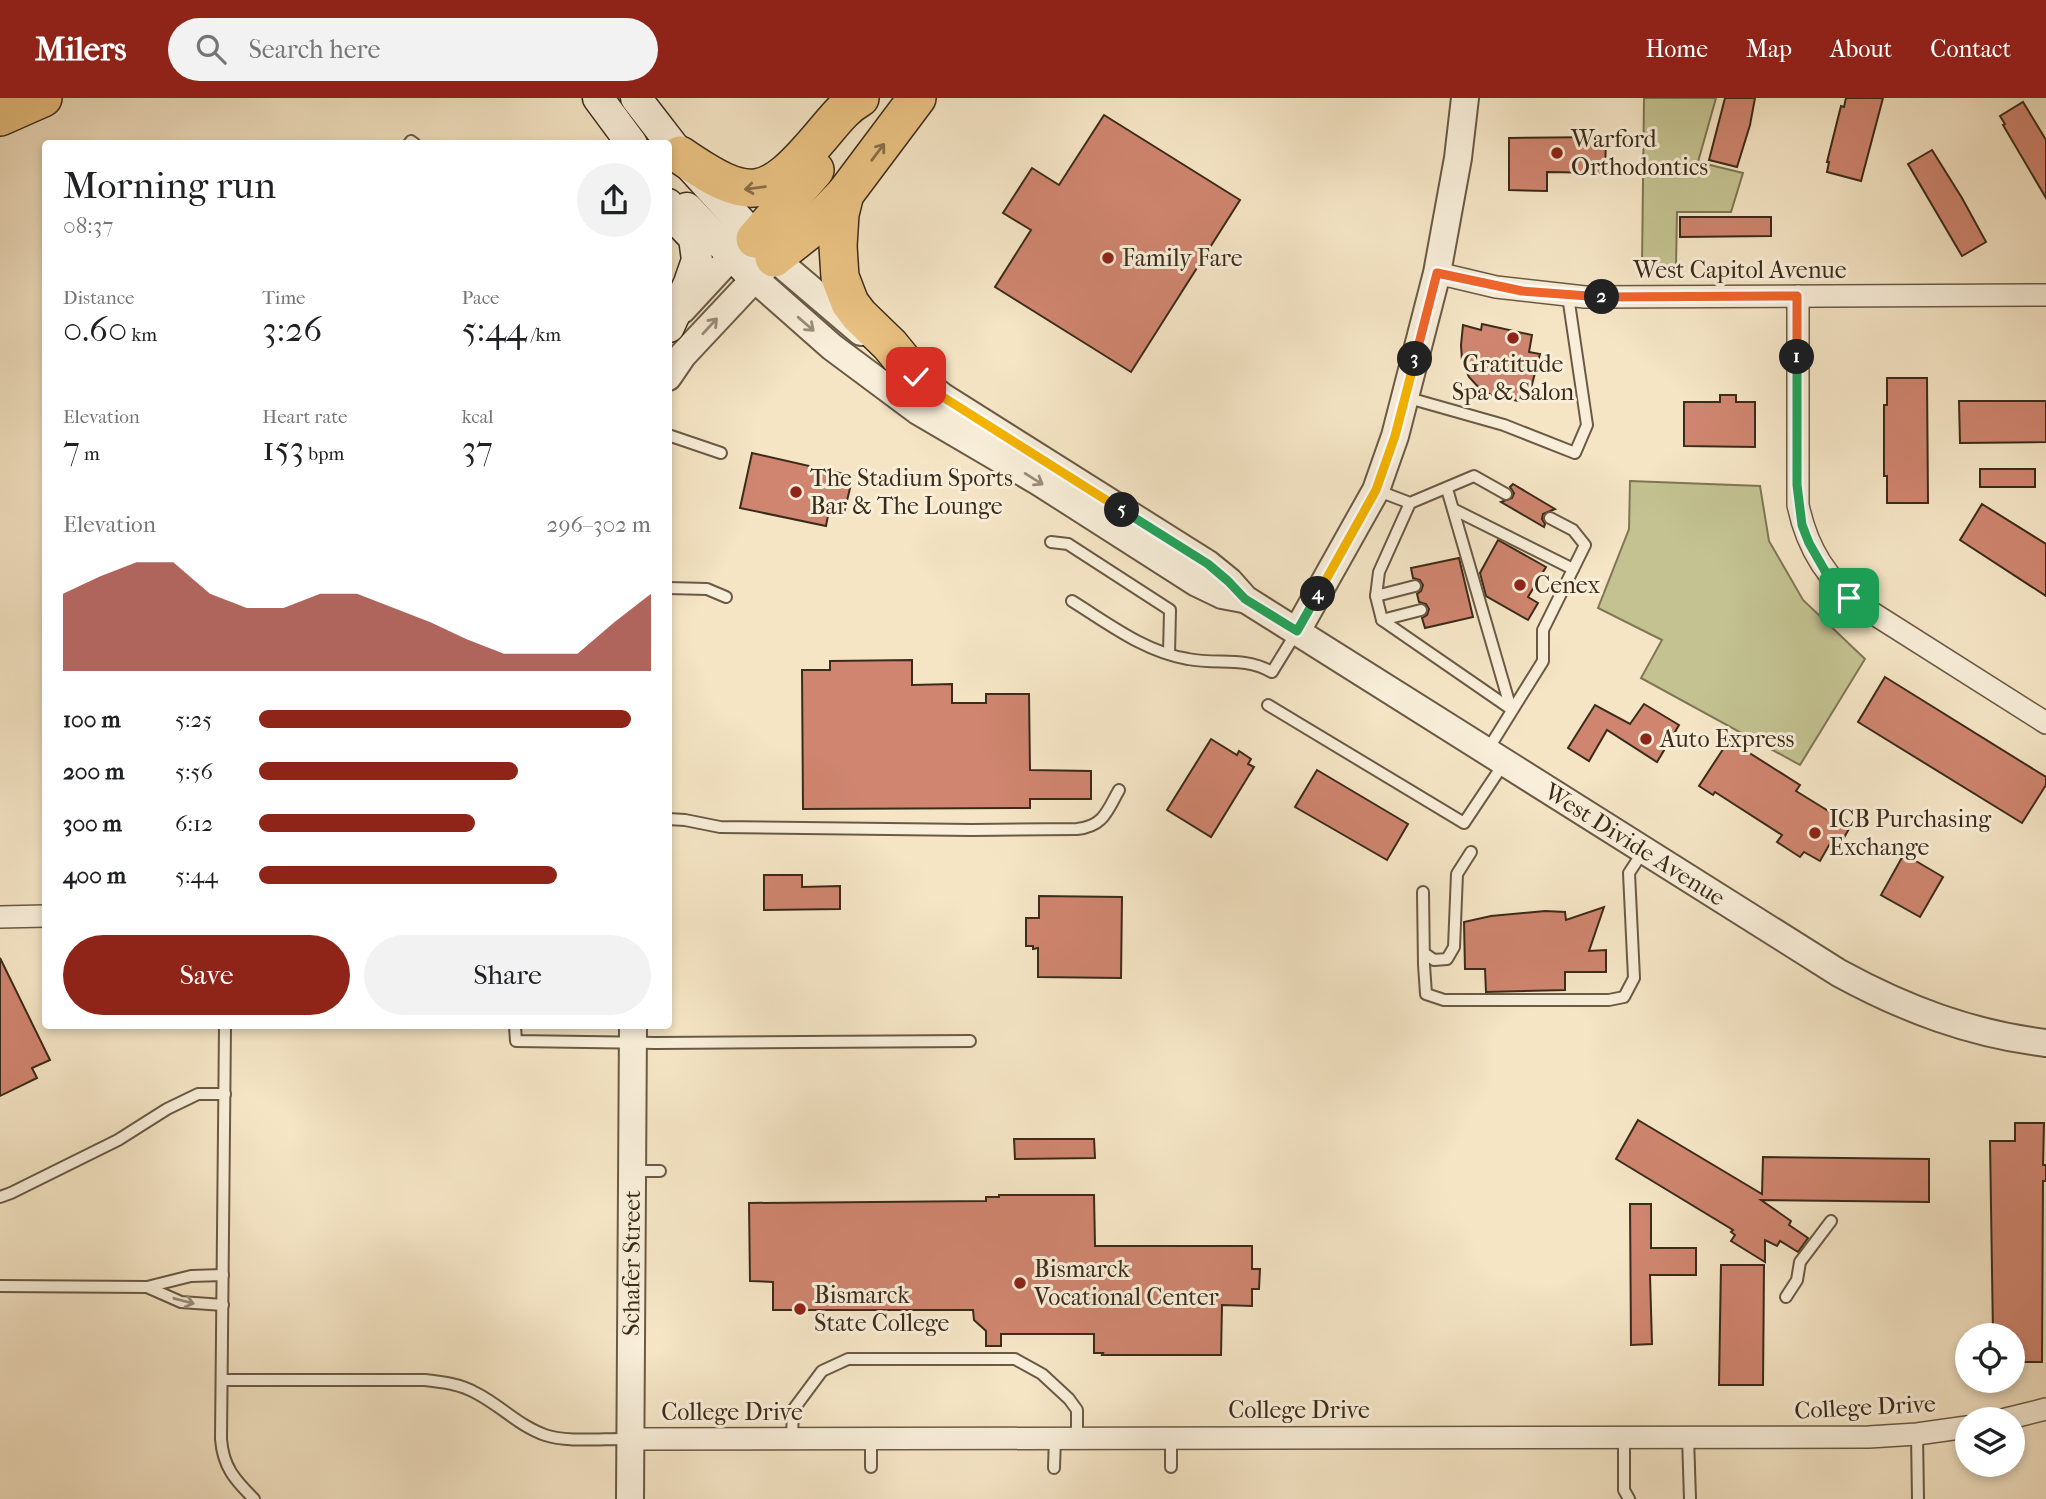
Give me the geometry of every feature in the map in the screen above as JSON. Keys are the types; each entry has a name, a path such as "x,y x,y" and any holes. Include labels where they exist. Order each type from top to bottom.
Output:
{"highway":[{"path":"0,117 43,98"},
{"path":"674,171 713,177 728,185 755,190 769,186 795,166 839,113 863,98"},
{"path":"754,258 848,131 863,98"},
{"path":"754,258 812,228 845,194 917,98"},
{"path":"845,194 838,246 838,263 844,290 859,315 890,345 916,377"}],"main road":[{"path":"598,98 629,140"},
{"name":"West Divide Avenue","path":"636,98 658,140"},
{"name":"West Divide Avenue","path":"674,171 754,258"},
{"path":"672,212 694,238 697,260 690,283 672,322"}],"street":[{"path":"1297,631 1376,490 1395,436 1437,273 1458,158 1465,98"},
{"path":"672,324 691,298 754,258"},
{"path":"672,371 754,258"},
{"name":"West Divide Avenue","path":"754,258 943,397 1208,564 1245,599 1839,972 1890,1000 1926,1015 1963,1026 2046,1043"},
{"name":"West Divide Avenue","path":"754,258 842,355 918,411 1039,482 1197,583 1223,594 1245,599"},
{"name":"West Capitol Avenue","path":"1437,273 1496,286 1567,296 2046,295"},
{"path":"1797,296 1798,505 1802,525 1816,558 1836,584 1863,607 2046,723"},
{"path":"0,917 42,916"},
{"name":"Schafer Street","path":"630,1499 633,1034"},
{"path":"2025,1414 2046,1409"},
{"name":"College Drive","path":"631,1438 1869,1437 1955,1429"}],"lane":[{"path":"1405,397 1504,425 1575,453 1587,425 1567,296"},
{"path":"672,436 721,453"},
{"path":"1376,490 1410,503 1474,476 1506,494"},
{"path":"1447,489 1473,598 1511,709"},
{"path":"1410,503 1379,572 1376,596 1382,620 1511,709"},
{"path":"1453,509 1573,569"},
{"path":"1268,705 1464,822 1496,757 1511,709 1544,661 1543,630 1585,545 1573,530 1550,518"},
{"path":"1051,542 1068,544 1170,610 1169,654"},
{"path":"1376,596 1415,586"},
{"path":"672,588 707,589 726,597"},
{"path":"1072,601 1150,648 1189,660 1256,663 1272,672 1297,631"},
{"path":"1382,620 1421,610"},
{"path":"672,819 720,827 972,830 1088,828 1102,819 1119,790"},
{"path":"1423,892 1426,995 1444,1000 1609,1000 1624,997 1634,978 1629,873 1644,850"},
{"path":"1423,953 1434,960 1447,959 1454,947 1457,874 1471,852"},
{"path":"225,1029 222,1455 230,1474 254,1499"},
{"path":"516,1029 516,1041 633,1034 970,1041"},
{"path":"0,1197 118,1140 167,1109 198,1094 225,1094"},
{"path":"631,1171 660,1171"},
{"path":"1786,1297 1797,1280 1800,1262 1830,1221"},
{"path":"0,1286 147,1287 191,1276 223,1275"},
{"path":"147,1287 181,1302 223,1305"},
{"path":"792,1438 793,1410 822,1371 848,1359 1015,1359 1042,1374 1069,1399 1077,1410 1077,1437"},
{"path":"222,1380 446,1382 479,1394 525,1425 551,1437 631,1438"},
{"path":"1917,1434 1918,1499"},
{"path":"1054,1468 1055,1437"},
{"path":"1171,1437 1171,1467"},
{"path":"1624,1437 1624,1490 1629,1499"},
{"path":"1688,1437 1690,1499"},
{"path":"871,1438 871,1467"}],"shaded area":[{"path":"1644,98 1716,98 1698,162 1743,173 1731,212 1677,212 1676,267 1642,267"},
{"path":"1630,481 1760,486 1769,541 1803,600 1865,659 1800,765 1641,678 1662,640 1598,608 1629,529"}],"building":[{"path":"1725,98 1755,98 1737,167 1709,160"},
{"path":"1846,98 1883,98 1861,181 1827,172 1841,106 1844,107"},
{"path":"2023,102 2046,140 2046,198 2000,116"},
{"name":"Family Fare","path":"1104,115 1240,200 1131,372 995,287 1031,230 1003,213 1032,168 1059,185"},
{"name":"Warford Orthodontics","path":"1606,137 1605,173 1547,172 1547,191 1509,190 1509,138"},
{"path":"1932,150 1986,242 1962,256 1908,164"},
{"path":"1680,217 1771,217 1771,236 1680,237"},
{"path":"1482,324 1532,335 1529,352 1540,354 1530,392 1521,391 1519,401 1493,396 1480,389 1469,377 1462,361 1463,325 1481,330"},
{"path":"1887,378 1927,378 1928,503 1887,503 1887,476 1884,476 1884,405 1887,405"},
{"path":"1720,395 1736,395 1736,402 1755,402 1755,447 1684,446 1684,402 1720,402"},
{"path":"1959,401 2046,401 2046,442 1960,443"},
{"name":"The Stadium Sports Bar & The Lounge","path":"752,453 853,476 844,513 829,510 826,526 740,508"},
{"path":"1980,469 2035,469 2035,487 1980,487"},
{"path":"1513,484 1555,509 1543,514 1544,527 1501,502 1512,498 1514,493 1510,487"},
{"path":"1982,504 2046,544 2046,596 1960,540"},
{"path":"1498,540 1546,567 1528,597 1538,603 1528,620 1486,596 1480,573"},
{"name":"Cenex","path":"1459,558 1473,617 1425,628 1422,618 1427,615 1429,609 1426,604 1419,602 1417,594 1423,585 1420,580 1413,578 1411,568"},
{"path":"912,660 912,685 952,684 952,703 986,703 986,694 1029,694 1030,770 1091,771 1091,799 1030,799 1030,808 803,809 802,670 830,670 830,661"},
{"path":"1885,677 2046,777 2046,785 2022,823 1858,722"},
{"name":"Auto Express","path":"1644,704 1679,725 1657,762 1607,730 1589,761 1568,748 1595,705 1630,724"},
{"path":"1211,739 1237,755 1239,751 1251,759 1248,764 1254,767 1211,837 1167,810"},
{"path":"1729,740 1800,785 1796,791 1851,825 1840,845 1832,840 1820,861 1804,852 1800,857 1777,842 1782,835 1715,792 1713,795 1699,786"},
{"path":"1317,770 1408,824 1387,860 1295,807"},
{"path":"1904,854 1943,877 1920,917 1881,895"},
{"path":"764,875 802,875 802,887 840,886 840,909 764,910"},
{"path":"1039,896 1122,897 1121,978 1038,977 1038,948 1026,946 1026,918 1039,918"},
{"path":"1604,907 1589,951 1606,950 1606,972 1565,972 1565,990 1486,992 1485,969 1465,969 1464,922 1491,916 1545,911 1565,912 1566,920"},
{"path":"0,958 50,1060 32,1068 37,1078 0,1096"},
{"path":"1638,1120 1762,1194 1763,1157 1929,1159 1929,1202 1761,1200 1791,1221 1789,1225 1808,1238 1798,1252 1780,1241 1777,1246 1765,1240 1765,1262 1731,1241 1735,1235 1731,1232 1733,1230 1616,1159"},
{"path":"2015,1123 2044,1123 2043,1165 2046,1165 2046,1181 2043,1181 2042,1362 2025,1362 2025,1323 1993,1323 1990,1141 2015,1141"},
{"path":"1014,1139 1094,1139 1095,1158 1015,1159"},
{"path":"1094,1195 1095,1246 1252,1246 1252,1269 1260,1269 1259,1289 1252,1289 1252,1306 1222,1305 1221,1355 1102,1355 1103,1353 1094,1353 1094,1334 1001,1334 1001,1346 986,1346 986,1331 974,1320 973,1310 773,1310 773,1282 750,1281 749,1203 986,1201 986,1197"},
{"path":"1630,1204 1651,1204 1651,1248 1696,1248 1696,1275 1650,1275 1652,1344 1631,1345"},
{"path":"1721,1265 1764,1265 1763,1385 1719,1385"}],"place":[{"name":"Warford Orthodontics","path":"1557,153"},
{"name":"Family Fare","path":"1108,258"},
{"name":"Gratitude Spa & Salon","path":"1513,338"},
{"name":"The Stadium Sports Bar & The Lounge","path":"796,492"},
{"name":"Cenex","path":"1520,585"},
{"name":"Auto Express","path":"1646,739"},
{"name":"ICB Purchasing Exchange","path":"1815,833"},
{"name":"Bismarck Vocational Center","path":"1020,1283"},
{"name":"Bismarck State College","path":"800,1309"}],"route":[{"path":"916,377 943,397 1208,564 1245,599 1297,631 1356,527 1383,473 1437,273 1553,295 1797,296 1798,505 1802,525 1816,558 1849,598"}]}
